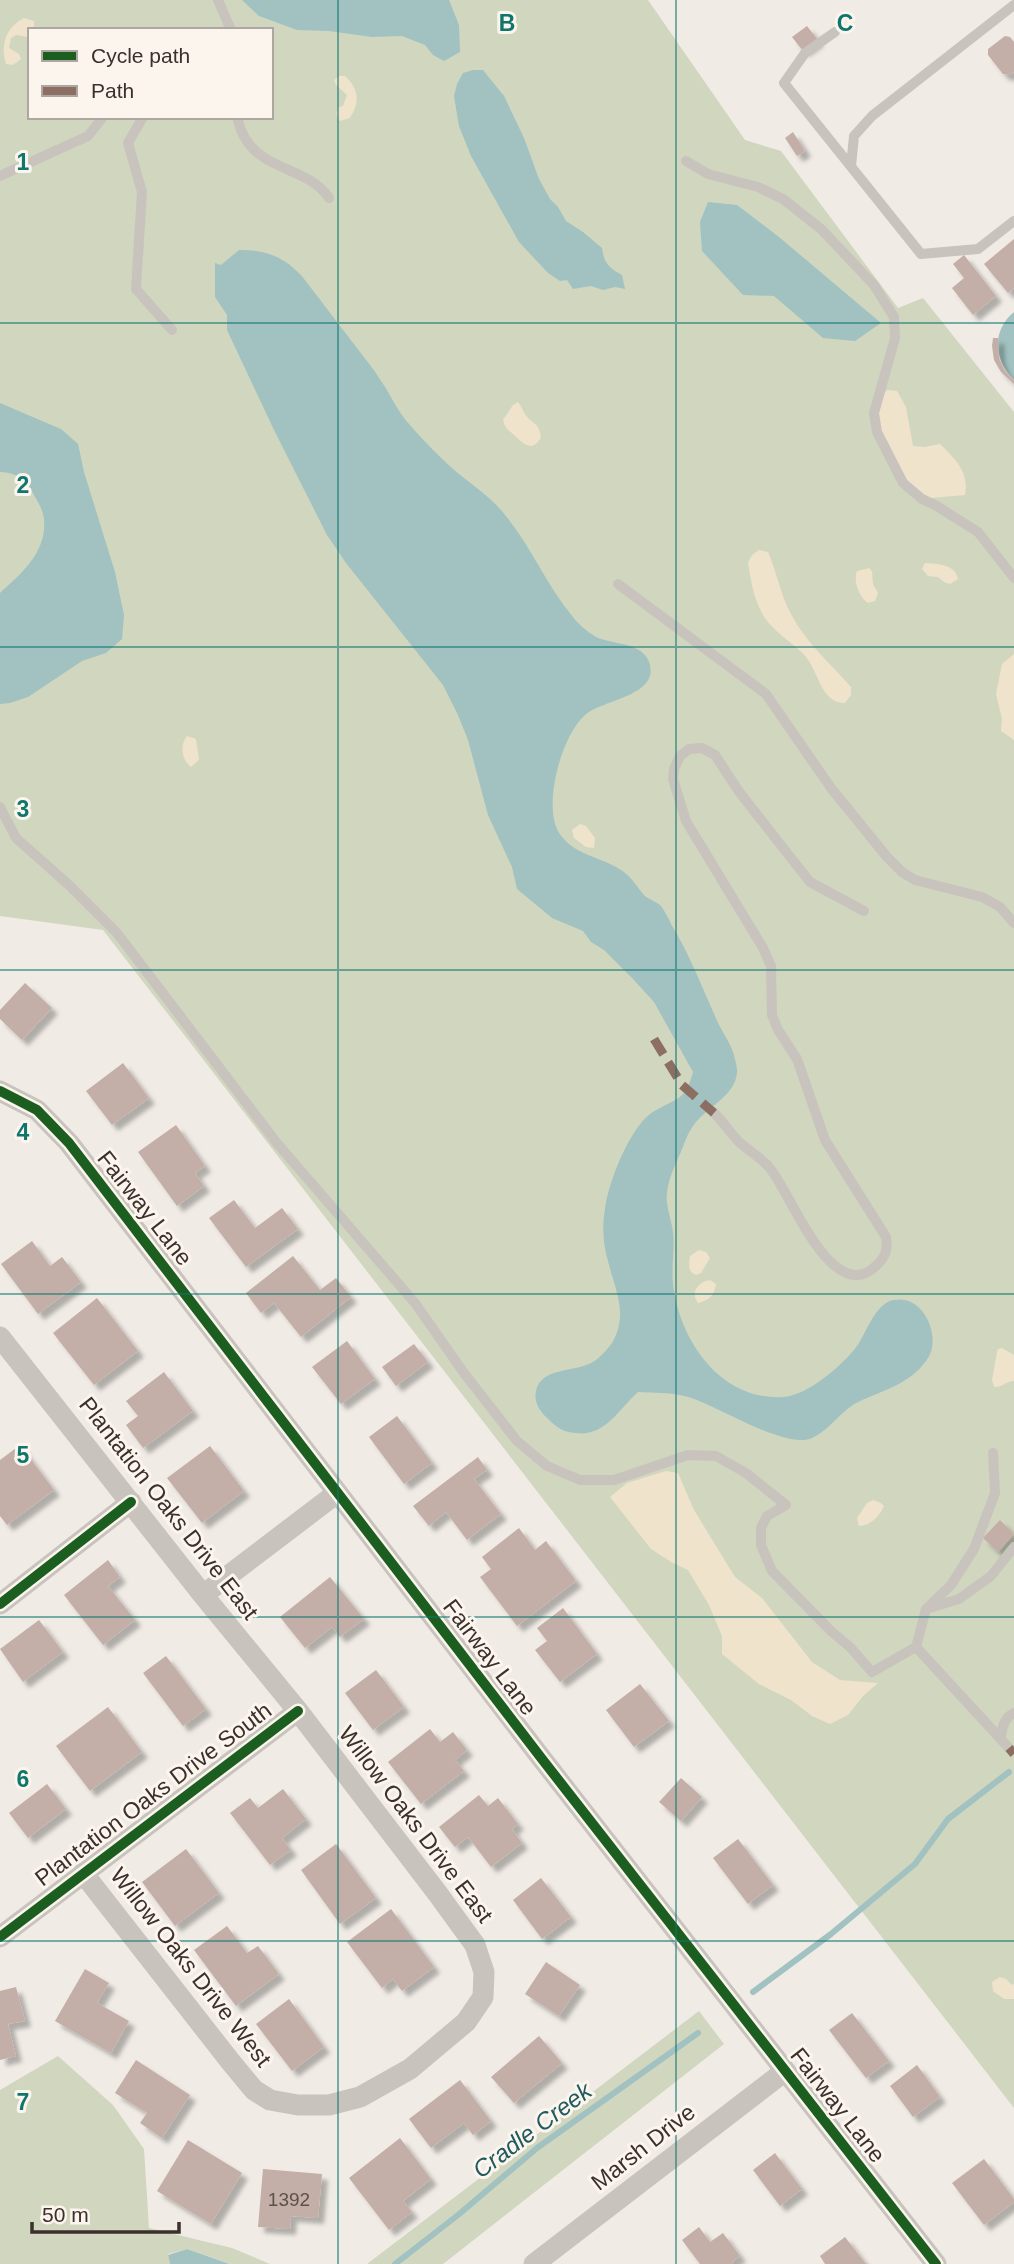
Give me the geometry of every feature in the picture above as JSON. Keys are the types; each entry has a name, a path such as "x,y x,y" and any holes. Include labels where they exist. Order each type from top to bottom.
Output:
{"street":[{"name":"Fairway Lane","path":"0,1091 37,1110 69,1143 337,1493 936,2264"},
{"name":"Plantation Oaks Drive East","path":"0,1336 203,1595 298,1711"},
{"path":"203,1595 337,1493"},
{"path":"0,1604 131,1502"},
{"name":"Plantation Oaks Drive South","path":"0,1937 298,1711"},
{"name":"Willow Oaks Drive East","path":"298,1711 475,1945 484,1972"},
{"name":"Willow Oaks Drive West","path":"83,1873 254,2090 271,2100 298,2105 329,2105 360,2097 410,2070 466,2022 483,1997 484,1972"},
{"name":"Marsh Drive","path":"534,2264 785,2071"}],"lane":[{"path":"218,0 230,28"},
{"path":"851,166 854,136 872,116 1014,5"},
{"path":"835,32 805,53 784,83 921,254 978,249 1014,221"},
{"path":"0,176 88,136 101,119"},
{"path":"142,119 128,144 142,192 135,289 172,330"},
{"path":"238,119 244,138 255,151 282,168 321,186 329,198"},
{"path":"686,161 708,174 758,187 783,199 821,229 874,285 894,317 895,338 874,413 877,432 903,483 922,499 978,532 1014,578"},
{"path":"618,584 766,694 831,788 902,872 915,880 982,897 1000,907 1014,923"},
{"path":"714,1113 737,1141 769,1167 821,1254 835,1267 850,1274 861,1275 873,1269 883,1259 888,1248 886,1237 825,1140 797,1059 778,1030 772,1015 771,967 764,948 686,821 673,779 680,756 689,749 702,748 715,755 740,793 810,882 864,911"},
{"path":"0,807 16,838 117,933 276,1142 415,1303 464,1373 517,1441 547,1466 580,1480 614,1480 688,1455 716,1456 746,1472 786,1506 766,1516 761,1528 761,1545 772,1571 872,1672 916,1647 926,1608 951,1585 974,1549 995,1493 993,1453"},
{"path":"926,1608 959,1599 991,1576 1014,1547"},
{"path":"916,1647 1001,1736 1009,1748"},
{"path":"1001,1736 1002,1726 1009,1715 1014,1713"}],"green space":[{"path":"0,0 648,0 745,140 781,151 898,308 923,298 1014,412 1014,2108 103,930 0,916"},
{"path":"699,2011 724,2044 443,2264 367,2264"},
{"path":"58,2056 113,2105 144,2149 149,2228 232,2248 270,2264 231,2264 187,2249 168,2254 170,2264 0,2264 0,2090"}],"sand":[{"path":"24,18 34,21 34,28 28,28 28,37 16,35 11,38 9,48 19,54 21,59 13,65 6,64 4,43 18,22"},
{"path":"345,76 350,81 357,101 350,118 340,121 337,111 343,106 347,95 336,85 334,80"},
{"path":"887,390 897,391 906,407 913,446 940,444 956,461 965,479 965,495 931,498 908,486 880,431 877,414 880,399"},
{"path":"518,402 539,430 541,437 531,446 508,429 503,420"},
{"path":"759,550 768,552 784,599 797,624 811,644 851,687 851,695 845,703 837,702 826,693 806,657 765,618 754,594 748,563 752,555"},
{"path":"925,563 950,568 958,579 950,584 938,577 928,576 922,569"},
{"path":"869,568 878,593 875,601 868,603 860,593 856,579 857,571"},
{"path":"1014,654 1014,740 1001,731 1002,719 996,694 1002,664"},
{"path":"187,736 196,739 199,760 191,767 183,752"},
{"path":"580,824 586,826 595,838 594,848 586,847 574,838 572,830"},
{"path":"699,1250 706,1252 710,1258 701,1273 696,1275 690,1270 690,1256"},
{"path":"710,1280 716,1284 713,1294 698,1303 696,1288"},
{"path":"1002,1348 1014,1355 1014,1381 994,1387 992,1380 997,1352"},
{"path":"666,1471 678,1473 694,1510 735,1577 762,1598 812,1662 840,1680 878,1683 848,1715 830,1724 812,1716 791,1700 759,1684 722,1654 722,1636 709,1605 688,1570 651,1549 610,1497 627,1483"},
{"path":"873,1500 884,1506 882,1510 871,1522 859,1526 857,1518 867,1503"},
{"path":"1000,1977 1014,1984 1014,1999 1004,1999 993,1991 992,1982"}],"water":[{"path":"242,0 449,0 459,25 460,52 444,61 433,55 425,45 402,36 372,37 297,30 259,16"},
{"path":"483,70 504,96 550,199 566,221 602,248 608,264 622,275 625,289 615,287 603,290 591,286 573,289 567,280 560,281 548,273 519,242 471,156 459,126 454,96 457,84 463,73"},
{"path":"708,202 737,205 881,323 855,341 823,338 774,296 743,295 702,251 700,222"},
{"path":"239,250 273,255 301,275 372,368 409,424 446,462 505,515 575,620 596,637 634,647 649,662 647,682 639,689 593,710 577,724 563,752 554,786 553,802 557,829 570,845 624,872 644,895 662,907 689,958 735,1059 737,1072 731,1088 691,1129 668,1188 667,1202 673,1239 673,1284 684,1325 694,1345 722,1378 740,1389 760,1396 783,1397 803,1391 843,1362 857,1346 877,1312 887,1302 904,1300 914,1303 927,1318 931,1328 932,1349 915,1373 847,1409 825,1430 812,1438 785,1438 701,1402 669,1393 638,1392 603,1427 585,1433 562,1430 538,1407 536,1391 544,1378 592,1363 612,1343 620,1322 620,1312 606,1255 604,1235 604,1215 610,1185 627,1144 642,1122 650,1114 682,1095 693,1072 654,1002 633,979 604,950 591,942 583,931 552,918 517,889 512,867 488,815 468,740 443,685 327,535 227,330 227,315 215,297 215,263 221,265"},
{"path":"1014,312 1014,380 1002,364 998,346 1001,328"},
{"path":"0,403 61,429 78,444 115,572 124,615 122,639 106,653 82,661 28,697 0,704 0,593 24,570 37,552 44,532 44,520 39,504 24,481 16,475 0,472"},
{"path":"187,2249 230,2264 170,2264 168,2255"}],"building":[{"path":"807,26 818,40 803,51 792,37"},
{"path":"1005,36 1014,42 1014,72 1010,75 1003,74 988,55 988,49"},
{"path":"793,132 805,151 797,156 785,138"},
{"path":"1014,239 1014,288 1008,293 984,264"},
{"path":"964,255 996,296 973,315 952,288 964,278 953,264"},
{"path":"993,338 998,338 999,358 1014,384 1001,372 994,360"},
{"path":"25,983 52,1008 22,1040 0,1019 0,1010"},
{"path":"123,1063 149,1098 112,1125 86,1091"},
{"path":"176,1125 205,1166 195,1173 204,1186 177,1206 138,1152"},
{"path":"234,1200 255,1228 282,1208 298,1229 246,1267 209,1218"},
{"path":"32,1241 50,1266 62,1257 81,1282 38,1314 1,1264"},
{"path":"293,1256 320,1290 336,1278 351,1297 301,1337 274,1303 261,1313 246,1293"},
{"path":"97,1298 138,1351 94,1385 53,1333"},
{"path":"347,1341 375,1379 341,1404 312,1367"},
{"path":"414,1344 428,1362 396,1386 382,1367"},
{"path":"164,1372 193,1411 143,1448 126,1425 138,1416 126,1401"},
{"path":"397,1416 432,1463 404,1484 369,1437"},
{"path":"20,1445 54,1490 7,1525 0,1516 0,1460"},
{"path":"210,1446 244,1491 202,1523 167,1478"},
{"path":"478,1457 487,1470 474,1479 501,1514 467,1540 446,1512 429,1526 413,1506"},
{"path":"1000,1520 1014,1534 998,1552 983,1538"},
{"path":"519,1528 535,1550 546,1541 576,1581 517,1626 480,1577 491,1569 482,1557"},
{"path":"108,1560 120,1577 108,1586 135,1620 103,1645 64,1595"},
{"path":"330,1577 364,1619 340,1637 332,1627 305,1648 280,1617"},
{"path":"563,1608 597,1654 560,1682 535,1650 547,1641 537,1628"},
{"path":"39,1620 63,1652 23,1682 0,1649"},
{"path":"166,1656 206,1709 183,1726 143,1673"},
{"path":"376,1670 404,1707 373,1730 345,1693"},
{"path":"640,1684 669,1721 634,1747 606,1710"},
{"path":"108,1707 142,1752 90,1791 56,1746"},
{"path":"430,1729 440,1742 453,1732 467,1750 455,1760 464,1771 421,1804 388,1762"},
{"path":"681,1778 702,1797 681,1821 659,1802"},
{"path":"47,1784 66,1809 28,1838 9,1813"},
{"path":"283,1789 306,1819 282,1838 291,1850 270,1865 230,1813 250,1798 258,1808"},
{"path":"479,1795 488,1806 498,1798 518,1824 512,1829 522,1843 491,1867 468,1837 455,1847 439,1827"},
{"path":"738,1839 773,1885 748,1904 713,1858"},
{"path":"336,1844 376,1898 340,1924 301,1870"},
{"path":"186,1849 219,1893 175,1926 142,1882"},
{"path":"541,1878 571,1917 542,1939 513,1900"},
{"path":"391,1909 434,1967 402,1991 393,1979 382,1988 347,1942"},
{"path":"227,1926 247,1953 258,1946 279,1974 236,2006 194,1950"},
{"path":"546,1962 580,1985 559,2016 525,1994"},
{"path":"85,1969 109,1983 97,2003 129,2021 111,2053 55,2021"},
{"path":"16,1987 25,2021 8,2024 16,2056 0,2060 0,1991"},
{"path":"289,1999 324,2047 292,2071 256,2024"},
{"path":"852,2013 889,2061 866,2078 829,2030"},
{"path":"539,2036 562,2063 514,2103 491,2077"},
{"path":"136,2060 190,2095 162,2138 140,2123 147,2113 115,2093"},
{"path":"917,2065 940,2097 913,2117 890,2086"},
{"path":"460,2080 491,2121 473,2135 464,2123 431,2148 409,2119"},
{"path":"400,2138 431,2179 403,2201 412,2212 389,2230 349,2178"},
{"path":"188,2140 242,2173 211,2224 157,2191"},
{"path":"775,2153 802,2189 780,2206 753,2170"},
{"path":"984,2159 1014,2202 984,2225 952,2183"},
{"path":"263,2169 322,2174 318,2218 291,2216 290,2229 258,2227"},
{"path":"699,2227 710,2242 723,2233 740,2256 733,2264 700,2264 682,2240"},
{"path":"845,2237 866,2264 825,2264 820,2256"}],"waterway":[{"name":"Cradle Creek","path":"753,1992 831,1934 915,1864 948,1819 1009,1772"},
{"name":"Cradle Creek","path":"395,2264 537,2148 698,2033"}],"marked path":[{"path":"654,1039 682,1085 714,1113"},
{"path":"1009,1748 1014,1754"}],"cycle path":[{"path":"0,1091 37,1110 69,1143 542,1759 936,2264"},
{"path":"0,1604 131,1502"},
{"path":"0,1937 298,1711"}]}
